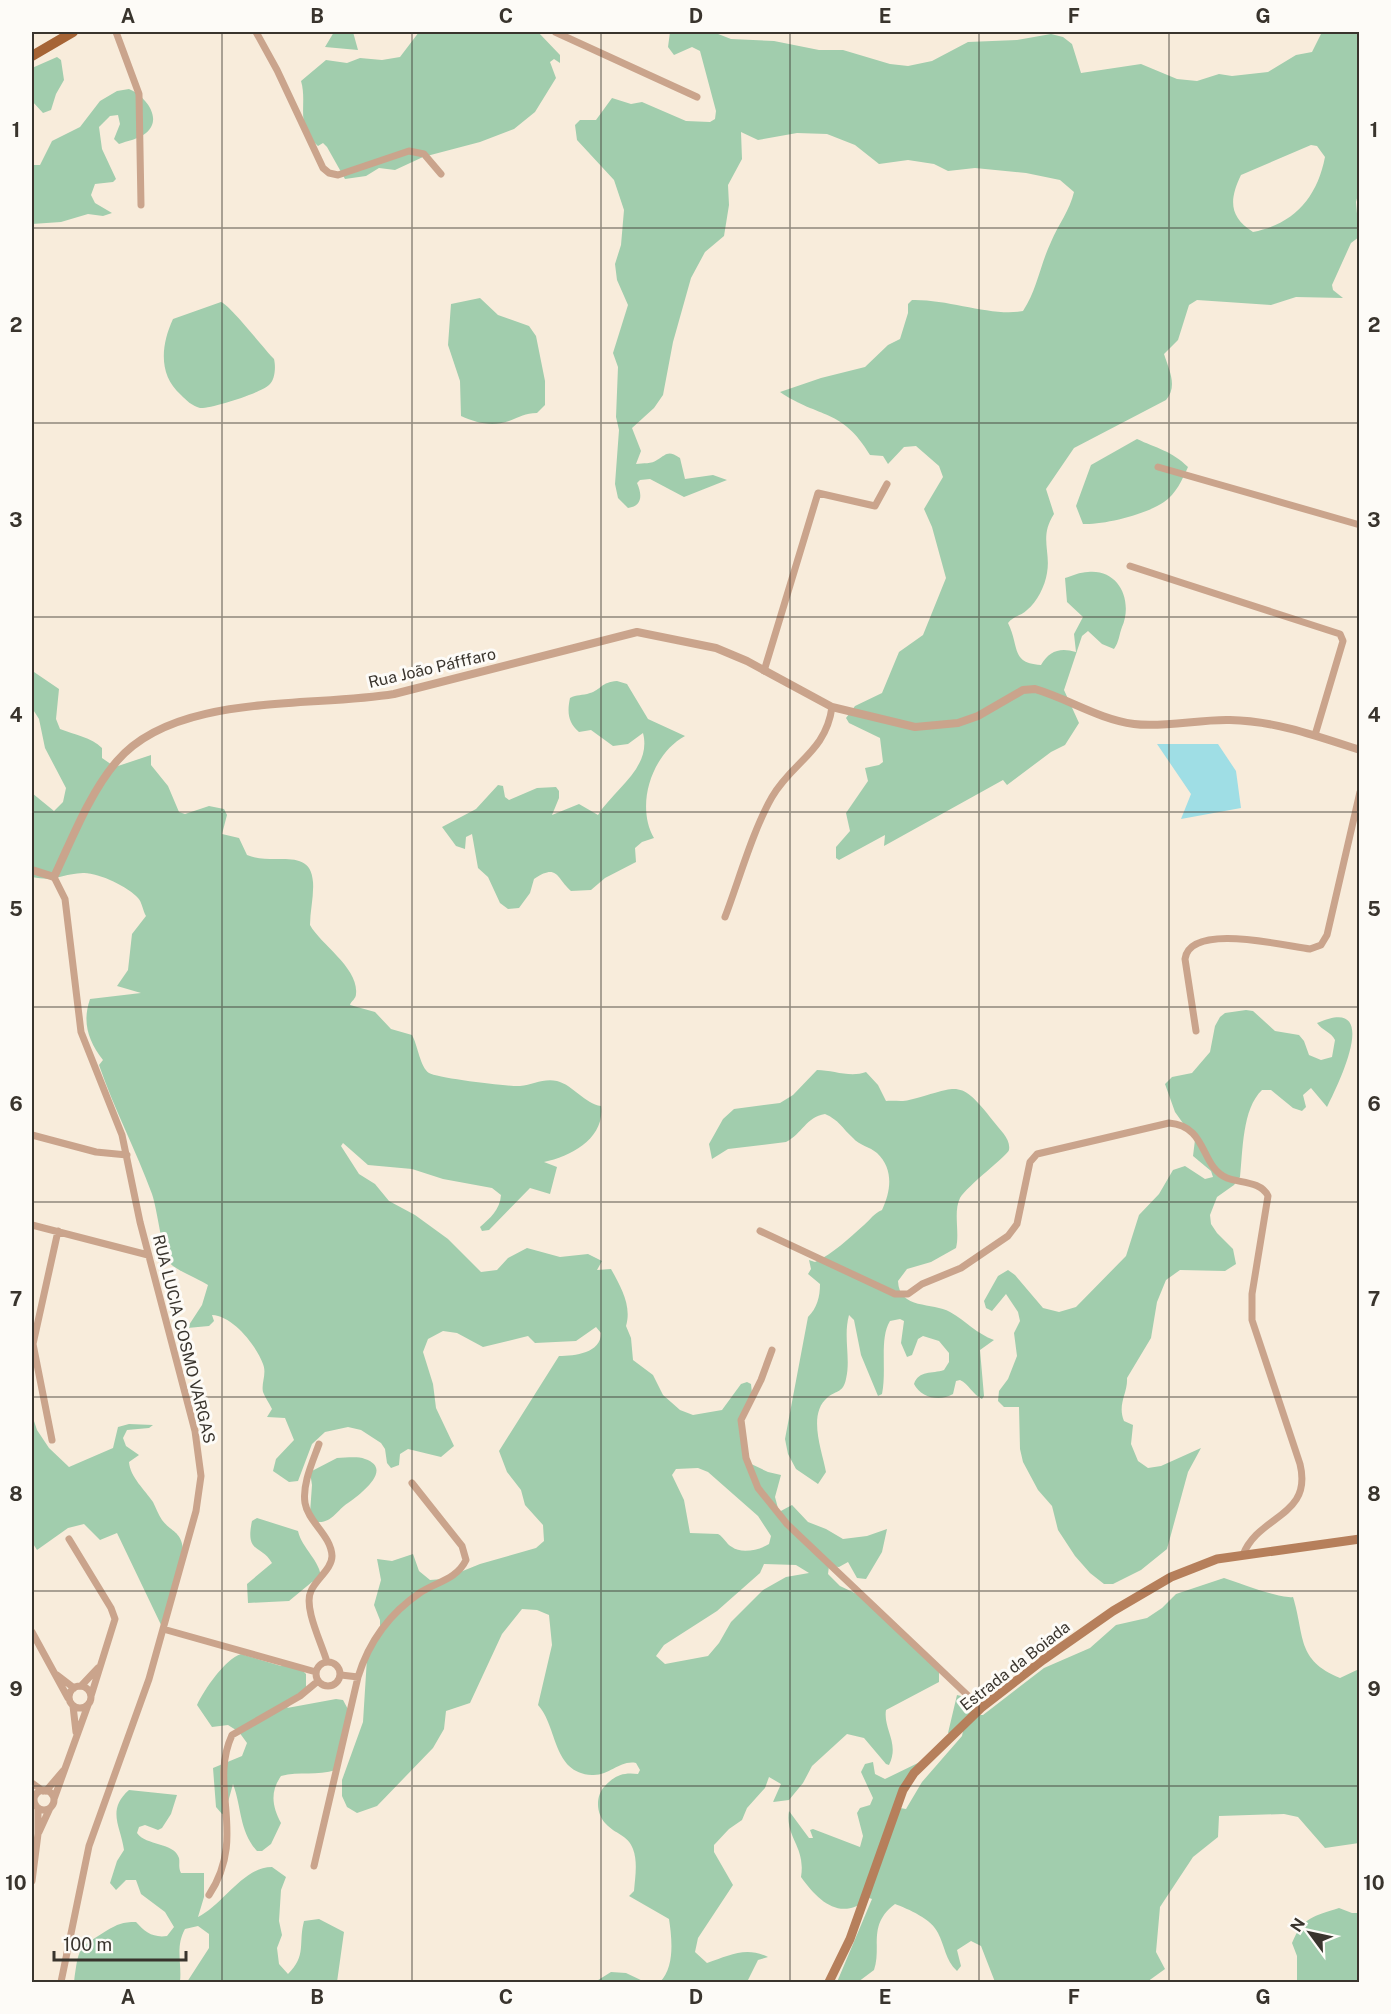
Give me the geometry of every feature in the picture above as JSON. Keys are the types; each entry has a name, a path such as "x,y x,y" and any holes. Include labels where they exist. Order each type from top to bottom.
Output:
{"main road":[{"path":"32,56 73,32"},
{"name":"Estrada da Boiada","path":"830,1983 857,1921 903,1790 914,1773 981,1708 1043,1660 1144,1592 1195,1566 1243,1555 1359,1539"}],"street":[{"path":"116,32 138,94 141,205"},
{"path":"256,32 278,70 323,168 329,173 338,175 409,151 424,154 441,174"},
{"path":"555,32 697,97"},
{"path":"1158,467 1359,525"},
{"path":"764,671 818,494 875,506 887,484"},
{"path":"1130,566 1340,634 1343,641 1315,735"},
{"name":"Rua João Páfffaro","path":"54,877 86,812 117,761 139,742 196,715 230,708 356,700 394,694 637,632 716,648 844,712 915,727 932,727 978,716 1023,690 1035,688 1088,711 1137,724 1246,721 1281,726 1359,750"},
{"path":"725,917 771,799 819,744 830,719 832,707"},
{"path":"1196,1031 1185,959 1186,953 1194,945 1206,940 1225,938 1310,949 1321,945 1327,935 1359,792"},
{"path":"32,870 54,877"},
{"name":"RUA LUCIA COSMO VARGAS","path":"54,877 65,899 81,1032 128,1155 148,1255 195,1431 200,1460 196,1511 137,1713 90,1846 61,1983"},
{"path":"760,1231 895,1294 908,1294 922,1284 962,1268 1011,1233 1017,1224 1030,1162 1037,1154 1169,1123 1184,1126 1199,1141 1217,1173 1228,1179 1260,1187 1268,1196 1252,1294 1252,1320 1300,1464 1303,1485 1294,1504 1252,1538 1243,1555"},
{"path":"32,1135 96,1152 128,1155"},
{"path":"32,1225 148,1255"},
{"path":"52,1440 33,1344 58,1231"},
{"path":"772,1350 761,1380 741,1420 746,1458 758,1488 787,1524 981,1708"},
{"path":"319,1444 304,1500 332,1551 332,1562 311,1590 308,1599 327,1662"},
{"path":"314,1866 358,1677 370,1647 387,1622 421,1593 458,1573 466,1560 462,1546 412,1483"},
{"path":"32,1881 32,1862 38,1834 68,1764 76,1732 88,1705 112,1634 114,1614 69,1539"},
{"path":"163,1629 316,1672"},
{"path":"32,1632 73,1706 76,1732"},
{"path":"327,1662 339,1667 341,1675 337,1683 330,1687 318,1682 316,1672 320,1665 327,1662"},
{"path":"68,1698 100,1666"},
{"path":"55,1673 78,1687 88,1690 91,1696"},
{"path":"341,1675 358,1677"},
{"path":"209,1895 223,1870 228,1846 225,1756 232,1735 300,1696 318,1682"},
{"path":"73,1706 80,1709 88,1705"},
{"path":"38,1834 34,1803 36,1794 44,1791 68,1764"},
{"path":"32,1783 54,1799"},
{"path":"34,1803 50,1808"}],"green space":[{"path":"334,32 353,32 358,50 325,47"},
{"path":"419,32 538,32 560,55 560,63 554,59 550,62 556,78 535,112 514,129 480,142 423,157 395,170 379,168 366,176 345,179 327,147 323,143 318,146 306,131 301,81 326,60 347,63 360,58 382,60 400,57"},
{"path":"670,32 713,32 731,39 774,41 819,50 843,50 890,64 908,66 932,61 968,42 1017,40 1051,34 1063,37 1072,44 1081,73 1141,64 1177,79 1197,81 1219,74 1232,76 1268,72 1296,55 1312,52 1322,32 1359,32 1360,187 1356,202 1359,237 1351,243 1332,285 1333,290 1343,298 1296,297 1271,305 1197,300 1189,305 1178,340 1164,354 1172,384 1170,395 1166,400 1074,448 1046,489 1054,514 1046,537 1048,565 1046,578 1034,603 1008,623 1020,657 1031,664 1041,665 1051,653 1056,651 1076,652 1074,634 1083,617 1067,602 1065,578 1082,573 1099,572 1116,581 1125,598 1125,617 1114,649 1102,644 1088,631 1082,636 1064,690 1079,723 1065,745 1051,752 1007,785 1003,780 884,846 885,835 839,860 836,858 836,847 850,831 846,813 868,781 865,768 883,762 880,738 849,723 846,718 855,706 882,693 899,652 923,635 946,578 932,527 924,509 943,477 939,466 916,446 904,447 888,464 883,456 870,455 850,429 840,422 780,392 821,378 865,367 888,345 900,339 908,313 908,304 912,300 941,302 998,312 1023,311 1032,295 1047,251 1074,192 1060,180 1026,173 975,168 948,171 934,164 908,160 879,164 855,145 827,134 797,133 758,140 741,132 742,159 728,185 729,205 724,236 705,252 691,278 673,342 663,395 654,408 632,428 641,451 636,464 653,462 670,454 680,458 685,479 713,475 727,480 684,497 650,479 640,480 637,483 640,491 639,502 628,508 618,498 615,484 619,430 616,417 618,367 613,353 628,305 617,280 615,264 621,245 624,210 614,180 577,140 575,125 580,120 596,120 612,98 631,104 642,102 686,121 710,122 715,119 716,111 700,51 692,47 674,55 668,47","holes":["1311,145 1317,146 1325,157 1310,197 1292,216 1280,223 1253,232 1245,226 1235,214 1233,200 1241,175"]},
{"path":"57,57 61,60 64,80 51,110 43,113 32,101 32,68"},
{"path":"129,89 146,102 153,121 146,133 119,144 114,139 120,124 118,115 110,116 99,127 102,149 116,179 113,182 95,184 91,195 95,203 112,213 103,216 88,214 61,222 32,224 32,165 40,165 52,141 80,127 100,101 117,91"},
{"path":"480,298 498,315 529,326 536,336 545,381 545,405 537,413 526,414 497,424 479,422 461,416 460,381 448,345 451,304"},
{"path":"221,302 274,359 273,380 264,388 246,396 200,408 185,399 168,378 164,349 173,319"},
{"path":"1137,439 1170,453 1188,467 1178,486 1168,499 1147,511 1113,521 1083,524 1076,506 1091,465"},
{"path":"32,658 34,672 59,689 56,719 60,729 98,744 102,748 102,758 115,767 151,755 151,765 168,786 179,812 185,814 209,806 224,809 227,815 222,834 239,838 247,855 257,858 289,859 306,864 311,871 313,882 310,925 352,975 356,994 350,1005 375,1012 391,1029 412,1035 423,1066 429,1073 459,1080 514,1086 547,1080 557,1081 595,1105 601,1106 598,1127 584,1144 565,1155 544,1162 557,1167 550,1194 530,1188 489,1230 482,1231 480,1227 497,1209 501,1195 492,1188 443,1179 412,1169 368,1165 343,1143 341,1146 359,1174 375,1184 389,1201 415,1215 448,1239 481,1272 497,1270 508,1258 527,1248 560,1257 588,1254 602,1261 597,1270 611,1269 627,1304 626,1326 631,1338 633,1360 653,1375 663,1395 680,1410 693,1415 722,1410 741,1384 747,1382 751,1384 752,1393 741,1430 747,1462 768,1472 781,1475 775,1497 779,1512 792,1505 808,1522 843,1539 867,1536 887,1529 882,1552 866,1579 857,1578 848,1562 839,1567 829,1566 828,1574 840,1586 861,1596 939,1670 939,1682 886,1710 893,1750 889,1765 864,1738 847,1734 812,1766 803,1783 789,1800 773,1802 781,1784 769,1777 765,1788 747,1808 742,1820 729,1829 714,1845 714,1852 733,1885 698,1938 695,1952 707,1963 744,1952 768,1957 758,1960 747,1982 660,1982 665,1976 670,1961 669,1919 629,1896 634,1891 633,1849 625,1838 603,1820 598,1805 602,1790 609,1782 620,1775 638,1774 640,1770 636,1763 630,1763 598,1775 592,1775 579,1772 563,1758 538,1705 552,1645 549,1615 537,1610 522,1609 502,1634 470,1703 446,1711 444,1729 433,1748 377,1806 357,1813 347,1807 342,1796 342,1780 363,1722 367,1658 380,1635 380,1620 374,1605 381,1580 377,1559 392,1561 413,1554 419,1571 430,1580 443,1579 480,1564 536,1548 544,1541 543,1525 525,1505 521,1490 507,1472 499,1451 559,1356 579,1354 592,1349 600,1340 601,1333 596,1327 576,1341 535,1343 528,1336 483,1347 457,1333 443,1331 428,1339 423,1352 433,1384 436,1408 454,1446 441,1457 408,1449 400,1454 399,1465 391,1468 387,1463 385,1449 381,1443 361,1430 348,1427 325,1432 312,1444 298,1481 289,1482 273,1471 276,1459 294,1440 285,1418 267,1417 272,1409 263,1392 264,1371 260,1356 243,1333 228,1320 212,1315 214,1321 209,1326 187,1328 202,1305 208,1285 171,1265 166,1256 152,1194 99,1065 103,1060 88,1031 87,1016 90,999 141,993 117,986 128,970 132,934 146,916 138,898 128,889 96,875 83,873 53,878 32,877 32,793 54,811 63,802 66,788 45,748 39,719 32,708","holes":["698,1468 708,1472 758,1516 771,1536 769,1544 745,1551 730,1546 718,1534 690,1533 684,1500 672,1475 676,1469","764,1564 796,1565 809,1573 786,1577 763,1590 731,1622 719,1643 708,1656 665,1664 656,1656 664,1645 717,1611 760,1573"]},
{"path":"617,681 627,684 648,719 685,736 673,744 664,755 650,781 646,811 654,838 642,842 635,848 636,862 605,878 591,890 571,891 556,874 548,872 534,879 530,893 519,908 508,909 500,903 488,877 478,868 472,834 466,837 465,849 456,846 442,827 476,809 498,785 503,786 505,797 509,800 537,788 556,787 559,791 559,798 552,815 579,804 598,815 637,767 644,746 643,733 628,744 613,746 591,730 579,732 575,729 569,717 569,703 570,698 590,693 604,684"},
{"path":"1253,1011 1275,1031 1299,1035 1309,1055 1321,1060 1332,1057 1335,1040 1317,1023 1337,1017 1348,1020 1352,1030 1347,1061 1327,1107 1311,1088 1303,1095 1306,1107 1302,1111 1293,1108 1271,1090 1262,1090 1255,1098 1247,1119 1240,1177 1234,1185 1217,1197 1210,1215 1211,1224 1217,1233 1233,1249 1236,1264 1225,1271 1180,1270 1166,1280 1157,1302 1151,1338 1127,1378 1122,1415 1124,1421 1133,1425 1131,1444 1138,1461 1148,1468 1161,1466 1201,1448 1188,1472 1167,1549 1141,1570 1113,1584 1104,1584 1090,1573 1075,1556 1058,1530 1052,1506 1038,1490 1023,1462 1020,1449 1019,1407 1004,1407 998,1401 999,1391 1008,1379 1017,1356 1014,1333 1020,1321 1018,1312 1006,1294 992,1311 986,1308 984,1301 998,1276 1008,1270 1043,1308 1059,1312 1076,1307 1126,1256 1139,1215 1159,1194 1173,1170 1185,1166 1205,1179 1213,1177 1211,1171 1193,1156 1195,1140 1175,1112 1165,1084 1172,1077 1192,1073 1210,1052 1215,1026 1220,1017 1225,1013"},
{"path":"817,1070 848,1074 866,1072 878,1085 886,1101 906,1101 957,1089 973,1097 1004,1135 1009,1146 1007,1153 960,1198 957,1210 956,1248 931,1262 907,1269 898,1281 904,1297 910,1301 950,1312 994,1340 980,1350 984,1396 982,1399 979,1397 960,1380 956,1381 953,1394 942,1398 921,1393 914,1384 916,1380 923,1374 944,1370 949,1362 949,1353 939,1341 923,1336 918,1339 912,1355 907,1357 901,1343 904,1321 900,1319 890,1321 887,1328 882,1394 878,1396 861,1355 854,1320 849,1315 845,1384 828,1397 818,1413 819,1443 826,1472 818,1484 796,1469 788,1454 785,1439 808,1317 816,1306 819,1293 820,1284 808,1274 811,1269 809,1260 815,1262 828,1254 882,1210 889,1188 886,1166 877,1153 855,1140 837,1122 825,1114 813,1119 786,1142 728,1149 712,1159 709,1144 723,1119 734,1109 780,1103 793,1095"},
{"path":"32,1415 37,1430 49,1448 69,1467 113,1448 118,1427 129,1424 153,1425 149,1428 127,1430 123,1438 126,1446 139,1455 129,1462 135,1478 153,1502 162,1520 178,1535 182,1543 183,1549 163,1629 117,1533 100,1540 84,1524 68,1528 37,1550 32,1542"},
{"path":"337,1458 365,1459 373,1463 376,1469 375,1475 372,1482 359,1495 331,1518 318,1522 310,1513 312,1485 310,1472"},
{"path":"257,1518 298,1531 303,1544 318,1567 321,1580 312,1582 289,1601 248,1603 247,1584 272,1563 252,1544 250,1532 252,1521"},
{"path":"1224,1578 1270,1593 1293,1597 1304,1645 1316,1663 1340,1678 1359,1669 1359,1843 1325,1848 1298,1817 1284,1814 1219,1816 1218,1837 1193,1857 1160,1907 1156,1952 1165,1969 1147,1982 995,1982 981,1946 971,1941 957,1950 961,1966 957,1971 950,1962 931,1923 895,1904 886,1912 878,1928 874,1970 858,1982 837,1982 872,1899 869,1898 849,1908 840,1908 831,1906 815,1894 801,1877 801,1857 790,1828 789,1811 809,1838 813,1838 810,1830 813,1829 860,1847 863,1836 857,1813 860,1808 870,1805 873,1798 861,1772 865,1764 873,1762 875,1774 885,1779 920,1762 907,1784 900,1808 906,1809 922,1782 962,1736 963,1731 948,1733 957,1695 965,1697 976,1715 983,1715 1044,1668 1090,1648 1116,1625 1147,1618 1162,1608 1176,1594"},
{"path":"241,1654 281,1666 298,1666 306,1674 306,1689 287,1708 336,1699 343,1700 350,1713 336,1770 281,1776 277,1782 274,1799 281,1823 271,1844 262,1851 257,1851 247,1835 233,1784 225,1813 222,1814 216,1807 213,1768 242,1756 247,1743 239,1732 228,1725 212,1727 197,1705 222,1668"},
{"path":"129,1790 177,1795 171,1814 162,1828 158,1830 145,1825 139,1827 137,1833 147,1840 172,1849 179,1858 181,1873 204,1873 204,1897 198,1917 252,1873 272,1867 286,1877 281,1890 279,1921 282,1935 277,1948 279,1964 288,1974 300,1955 304,1921 319,1919 344,1932 337,1982 187,1982 209,1948 209,1934 198,1926 185,1929 180,1942 180,1982 74,1982 77,1962 84,1946 117,1925 136,1922 143,1929 158,1936 167,1936 174,1927 165,1912 141,1894 136,1880 126,1880 116,1890 110,1883 117,1861 124,1850 117,1819 118,1805"},
{"path":"1339,1908 1359,1913 1359,1982 1297,1982 1297,1956 1292,1943 1296,1934 1310,1919"},
{"path":"611,1972 626,1973 645,1982 595,1982"}],"water":[{"path":"1157,744 1218,744 1236,771 1241,808 1181,819 1191,794"}]}
